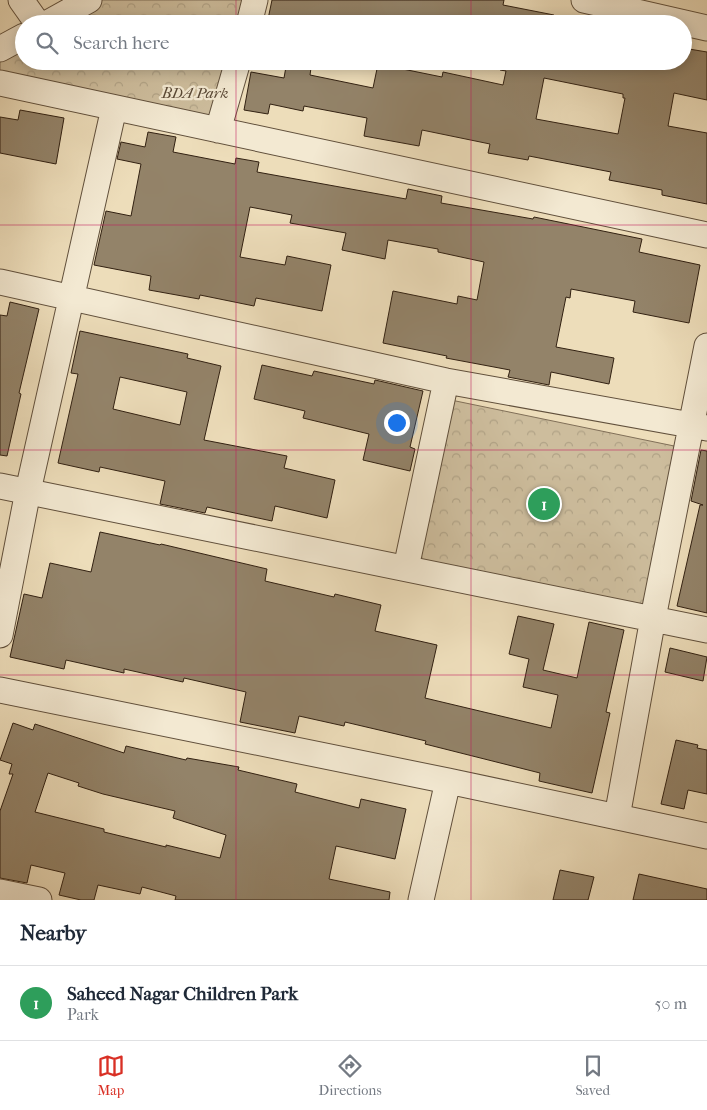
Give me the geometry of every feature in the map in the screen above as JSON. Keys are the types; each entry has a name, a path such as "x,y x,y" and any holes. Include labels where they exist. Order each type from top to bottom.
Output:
{"street":[{"path":"21,0 32,15"},
{"path":"62,15 89,0"},
{"path":"251,15 255,0"},
{"path":"584,0 650,15"},
{"path":"692,25 707,28"},
{"path":"0,49 15,41"},
{"path":"218,130 235,70"},
{"path":"0,83 707,235"},
{"path":"0,635 28,491 114,108"},
{"path":"0,282 446,381 699,427"},
{"path":"617,817 653,618 699,427 707,346"},
{"path":"406,568 446,381"},
{"path":"0,486 707,630"},
{"path":"0,690 707,836"},
{"path":"421,900 448,781"},
{"path":"0,892 39,900"}],"green space":[{"path":"89,0 255,0 251,15 62,15"},
{"name":"BDA Park","path":"15,41 15,70 235,70 218,130 0,83 0,49"},
{"path":"446,399 679,447 644,608 410,560"}],"building":[{"path":"272,0 504,0 503,5 554,15 269,15"},
{"path":"692,50 707,52 707,100 674,93 668,126 707,133 707,204 662,195 662,190 609,180 611,172 529,156 528,160 488,153 490,144 422,130 419,146 364,136 367,118 304,106 303,111 270,104 268,114 244,110 251,72 284,78 285,70 311,70 310,75 373,88 377,70 408,70 442,77 443,72 503,85 506,71 500,70 692,70","holes":["544,78 623,94 623,98 625,98 618,134 536,119"]},
{"path":"20,110 64,118 56,164 0,153 0,117 18,120"},
{"path":"148,132 176,137 173,152 235,164 236,158 259,162 257,172 406,199 408,189 442,196 441,203 533,219 534,217 642,239 639,252 700,265 689,323 633,312 635,301 571,289 570,298 566,297 556,347 614,358 609,384 551,372 549,385 508,377 510,370 446,358 447,356 383,343 393,291 457,304 458,296 477,300 484,262 438,252 438,249 388,240 385,259 342,250 346,233 290,223 292,215 250,207 240,257 285,265 287,256 331,265 322,311 256,298 254,306 200,295 199,299 149,290 151,276 94,265 106,211 131,216 141,164 117,159 121,142 145,147"},
{"path":"10,302 39,309 19,393 21,394 7,456 0,455 0,315 7,316"},
{"path":"80,331 188,354 187,358 221,366 204,440 287,456 284,468 335,480 327,518 275,506 272,521 207,507 205,513 160,504 165,481 100,467 99,472 58,463 78,374 71,373","holes":["120,377 187,392 180,425 113,409"]},
{"path":"262,365 312,376 314,371 374,384 375,380 423,391 410,447 415,449 410,471 363,460 369,434 303,418 305,411 254,399"},
{"path":"701,450 707,451 707,613 677,606 700,505 703,505 691,501"},
{"path":"100,532 267,569 265,581 334,597 335,594 381,605 375,631 437,645 425,698 551,728 558,695 523,687 529,659 509,654 518,616 554,624 543,670 577,678 589,622 624,630 606,712 610,713 592,793 539,781 540,773 425,744 426,741 345,722 344,726 299,716 295,733 240,722 246,692 184,678 183,682 124,669 124,673 66,660 64,669 10,657 24,594 42,598 50,563 91,572"},
{"path":"670,648 707,657 703,681 665,672"},
{"path":"13,723 33,730 35,724 124,753 126,746 186,760 187,758 239,767 238,770 297,784 295,792 359,808 361,799 406,809 395,859 336,846 329,879 390,892 389,900 175,900 176,896 142,887 140,894 98,885 94,900 81,900 59,895 65,873 31,865 27,883 0,878 0,811 13,774 9,774 12,764 0,760","holes":["48,773 79,783 78,786 103,794 175,811 173,818 226,835 220,858 104,832 104,829 35,812"]},
{"path":"676,740 698,745 697,748 707,750 707,794 688,790 684,809 661,804"},
{"path":"560,870 594,877 588,900 553,900"},
{"path":"639,874 707,889 707,900 633,900"}],"place":[{"name":"Saheed Nagar Children Park","path":"544,504"}]}
